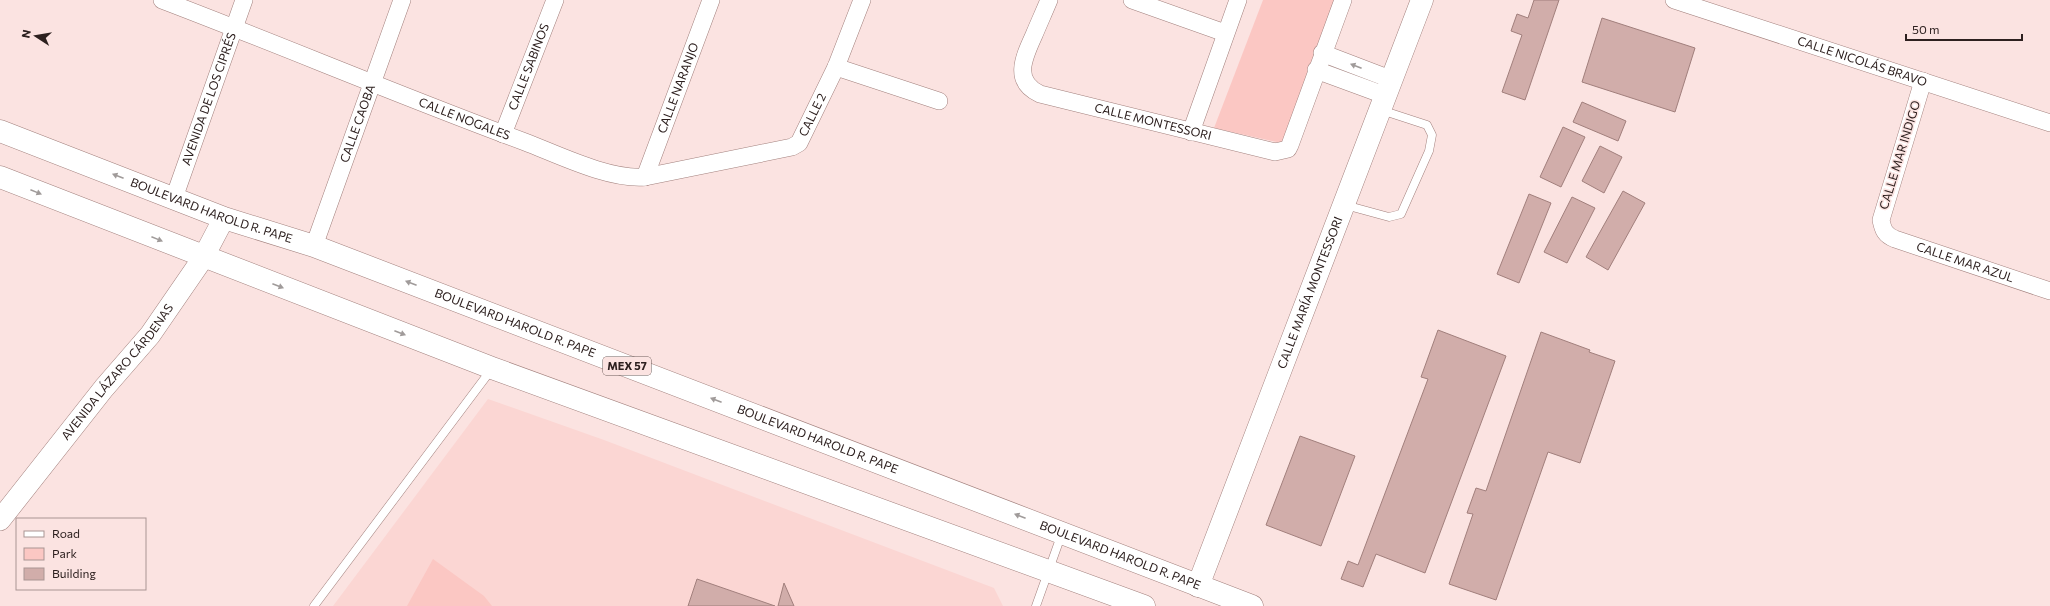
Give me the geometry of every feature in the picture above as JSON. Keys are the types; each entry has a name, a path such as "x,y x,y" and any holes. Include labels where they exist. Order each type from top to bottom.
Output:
{"main road":[{"name":"CALLE MARÍA MONTESSORI","path":"1198,586 1344,205 1384,95 1422,0"},
{"name":"BOULEVARD HAROLD R. PAPE","path":"0,131 224,218 314,246 1252,606"},
{"path":"0,177 203,258 492,368 1144,606"}],"street":[{"name":"CALLE NOGALES","path":"162,0 503,134 618,176 631,178 645,177 777,149"},
{"name":"AVENIDA DE LOS CIPRÉS","path":"174,198 233,27 244,0"},
{"name":"CALLE CAOBA","path":"314,246 371,83 402,0"},
{"name":"CALLE SABINOS","path":"503,134 555,0"},
{"name":"CALLE NARANJO","path":"645,177 711,0"},
{"name":"CALLE 2","path":"777,149 792,147 799,143 836,67 862,0"},
{"name":"CALLE MONTESSORI","path":"1049,0 1023,59 1022,71 1025,82 1033,91 1275,152 1288,150 1322,53 1343,0"},
{"path":"1132,0 1225,33"},
{"path":"1192,132 1225,33 1238,0"},
{"name":"CALLE NICOLÁS BRAVO","path":"1674,0 2050,124"},
{"path":"1322,53 1384,95"},
{"path":"836,67 939,101"},
{"path":"1316,70 1384,95"},
{"name":"CALLE MAR INDIGO","path":"1883,230 1881,220 1922,81"},
{"name":"AVENIDA LÁZARO CÁRDENAS","path":"0,520 104,388 150,335 203,258 224,218"},
{"name":"CALLE MAR AZUL","path":"1883,230 1888,236 1895,239 2050,291"}],"lane":[{"path":"1344,205 1389,217 1400,214 1429,151 1432,135 1427,126 1384,95"},
{"path":"314,606 492,368"},
{"path":"1036,606 1062,533"}],"shaded area":[{"path":"488,399 604,440 994,588 1003,606 333,606"}],"green space":[{"path":"1263,0 1341,0 1286,144 1214,128"},
{"path":"433,559 484,596 492,606 407,606"}],"building":[{"path":"1534,0 1559,0 1525,100 1502,92 1522,35 1511,31 1517,14 1528,18"},
{"path":"1602,18 1695,48 1675,112 1582,82"},
{"path":"1582,102 1626,121 1618,141 1573,122"},
{"path":"1563,127 1585,137 1561,187 1540,177"},
{"path":"1600,146 1622,157 1604,193 1582,181"},
{"path":"1623,191 1645,203 1608,270 1586,257"},
{"path":"1529,194 1551,203 1519,283 1497,274"},
{"path":"1572,197 1595,208 1567,263 1544,252"},
{"path":"1438,330 1506,356 1425,573 1376,554 1363,587 1341,579 1348,561 1358,565 1428,379 1421,377"},
{"path":"1541,332 1615,361 1580,463 1548,452 1496,600 1449,584 1473,514 1467,513 1476,488 1486,491"},
{"path":"1300,436 1355,456 1321,546 1266,525"},
{"path":"697,579 775,606 688,606"},
{"path":"784,583 794,606 778,606"}]}
